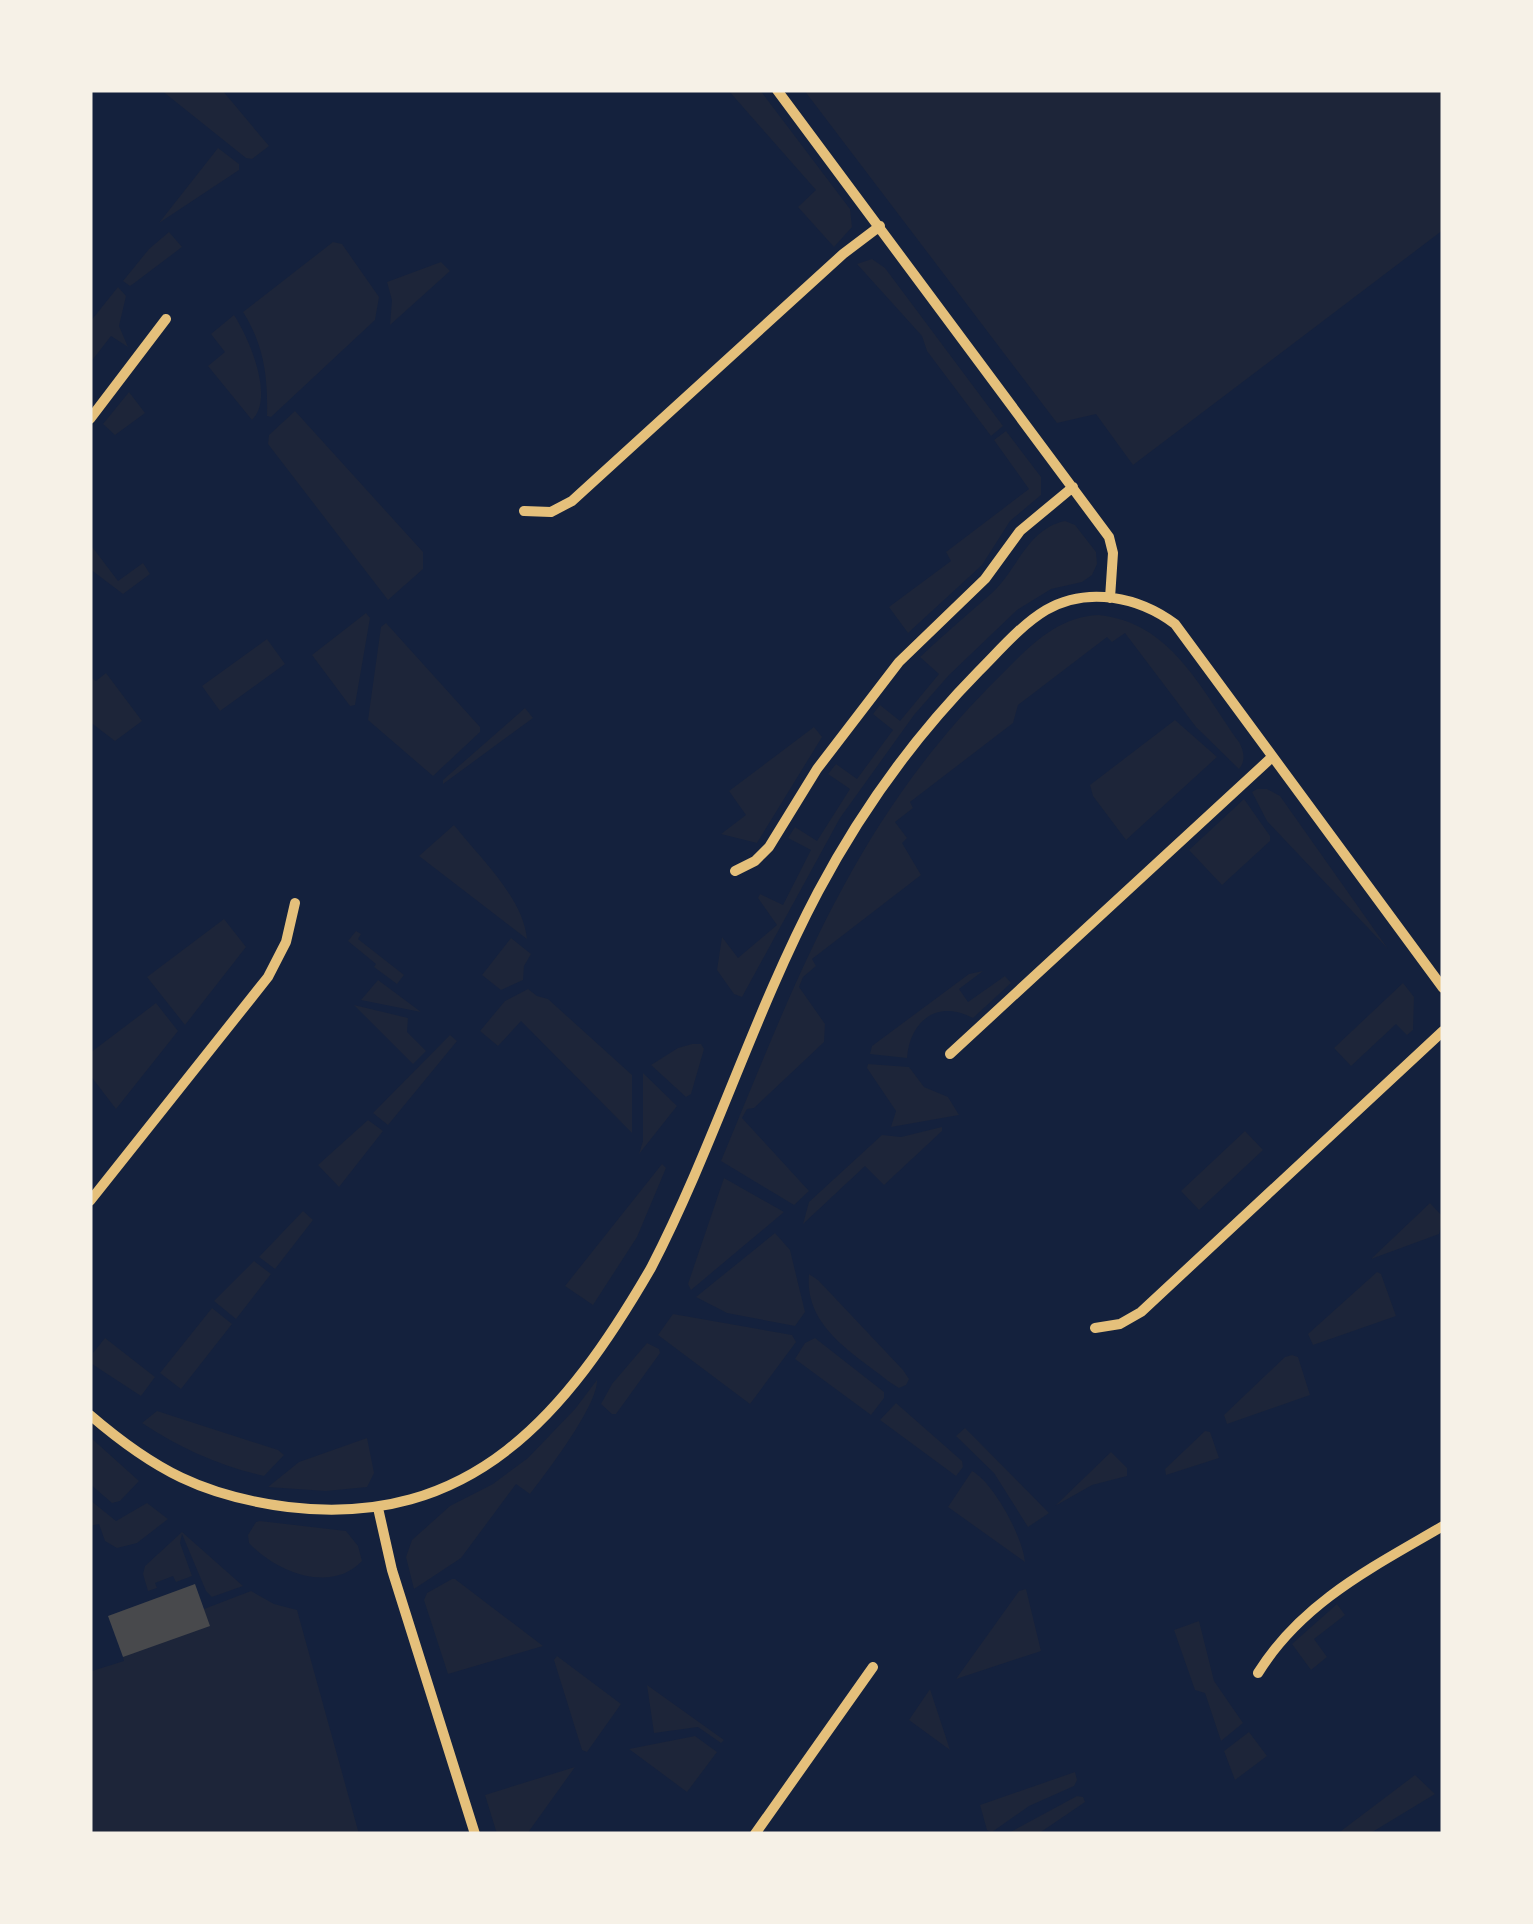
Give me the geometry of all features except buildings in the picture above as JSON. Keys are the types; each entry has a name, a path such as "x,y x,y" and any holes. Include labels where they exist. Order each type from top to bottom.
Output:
{"street":[{"path":"777,90 1112,545 1110,598"},
{"path":"524,512 551,512 572,502 843,254 880,226"},
{"path":"90,419 166,319"},
{"path":"735,871 756,861 769,847 817,769 899,662 986,579 1020,531 1073,488"},
{"path":"90,1415 150,1463 220,1493 299,1508 378,1508 426,1496 478,1471 523,1438 570,1386 652,1268 816,896 874,799 930,724 1031,621 1070,601 1110,598 1139,602 1175,624 1443,988"},
{"path":"950,1054 1272,758"},
{"path":"90,1201 262,986 286,942 294,903"},
{"path":"1095,1328 1120,1324 1141,1312 1443,1031"},
{"path":"378,1508 392,1570 474,1834"},
{"path":"1258,1673 1281,1639 1326,1598 1443,1526"},
{"path":"754,1834 872,1667"}],"shaded area":[{"path":"161,90 222,90 269,146 252,159 246,158"},
{"path":"728,90 760,90 850,209 852,227 834,247 798,207 816,190"},
{"path":"804,90 1443,90 1443,230 1133,465 1096,414 1057,423"},
{"path":"218,148 239,164 239,170 159,223"},
{"path":"169,232 182,247 130,286 123,281 149,249"},
{"path":"333,242 342,244 379,297 375,320 271,417 267,416 263,362 243,312"},
{"path":"872,259 885,268 1003,426 991,436 927,351 922,336 857,264"},
{"path":"441,262 450,271 390,325 392,300 387,282"},
{"path":"118,287 126,296 119,326 128,347 111,336 90,363 90,322"},
{"path":"234,315 252,353 260,383 261,398 252,420 208,366 225,352 211,334"},
{"path":"129,392 145,413 115,435 103,424"},
{"path":"295,411 423,552 423,569 388,600 268,444 269,435"},
{"path":"1006,431 1041,477 1041,495 1010,521 982,565 908,633 889,607 951,561 946,552 1029,489 994,440"},
{"path":"1065,521 1075,525 1096,552 1097,564 1092,575 1082,582 1051,589 1017,610 949,675 914,715 840,818 742,997 734,994 717,970 722,937 738,958 777,925 758,898 760,894 783,905 811,850 788,838 795,827 817,841 850,789 828,774 836,764 857,779 893,730 873,714 880,705 900,721 939,674 920,657 992,593 1041,532"},
{"path":"90,544 118,581 143,563 150,574 123,594 90,569"},
{"path":"366,613 370,618 355,705 350,706 312,655"},
{"path":"1098,615 1145,630 1181,661 1239,742 1244,756 1241,766 1239,769 1196,727 1125,633 1112,642 1107,637 1018,705 1013,723 910,802 913,808 895,822 907,838 902,843 921,875 812,959 816,966 803,977 799,987 825,1024 824,1042 754,1108 747,1109 742,1118 809,1191 794,1205 721,1161 776,1028 834,904 867,845 948,732 1043,636 1068,622"},
{"path":"386,623 480,727 480,732 433,776 368,720 381,627"},
{"path":"267,639 285,664 220,711 202,686"},
{"path":"106,673 142,721 115,741 90,722 90,677 96,681"},
{"path":"525,708 533,718 443,784 443,780"},
{"path":"1175,720 1217,757 1126,840 1093,796 1090,785"},
{"path":"814,727 822,737 757,843 721,834 746,815 729,791"},
{"path":"1257,789 1280,796 1388,949 1267,821 1252,792"},
{"path":"1244,799 1270,841 1222,885 1189,850"},
{"path":"454,825 509,893 524,923 527,939 419,856"},
{"path":"224,919 246,947 185,1025 147,977"},
{"path":"356,931 361,934 358,939 404,975 397,984 348,941"},
{"path":"511,938 531,954 524,966 523,980 501,990 482,975"},
{"path":"983,971 959,989 968,1002 1005,976 1011,983 973,1018 938,1012 920,1024 907,1058 870,1054 872,1046 969,974"},
{"path":"378,980 421,1012 361,1000"},
{"path":"1403,983 1414,997 1413,1030 1407,1035 1396,1024 1351,1066 1334,1048"},
{"path":"528,989 548,999 632,1075 632,1133 521,1021 498,1046 480,1031 505,1001"},
{"path":"156,1003 178,1031 116,1109 90,1075 90,1053"},
{"path":"354,1005 408,1018 407,1032 426,1051 413,1064"},
{"path":"450,1035 457,1041 388,1125 373,1113"},
{"path":"692,1044 701,1044 704,1049 691,1094 686,1097 651,1065"},
{"path":"868,1064 909,1067 924,1087 948,1097 959,1115 891,1127 896,1111"},
{"path":"643,1073 677,1106 639,1154 643,1141"},
{"path":"368,1120 383,1131 339,1187 318,1165"},
{"path":"942,1127 884,1185 865,1166 803,1224 809,1202 882,1135 901,1137"},
{"path":"1245,1131 1263,1150 1199,1210 1181,1191"},
{"path":"662,1164 666,1168 637,1237 593,1305 565,1286"},
{"path":"724,1178 784,1212 691,1290 688,1284"},
{"path":"1430,1203 1443,1217 1439,1234 1371,1259"},
{"path":"303,1211 313,1220 275,1269 259,1257"},
{"path":"775,1233 790,1250 805,1312 795,1326 727,1313 696,1297"},
{"path":"254,1261 271,1274 236,1319 214,1301"},
{"path":"1377,1272 1396,1316 1313,1345 1308,1334"},
{"path":"809,1274 903,1370 909,1379 906,1385 899,1388 891,1383 835,1338 815,1309"},
{"path":"212,1308 232,1324 181,1389 160,1373"},
{"path":"673,1314 792,1335 796,1342 750,1404 658,1335"},
{"path":"105,1338 155,1377 141,1396 92,1364 93,1353"},
{"path":"815,1338 884,1392 871,1415 795,1359 805,1343"},
{"path":"647,1343 660,1353 616,1414 612,1414 601,1404 612,1384"},
{"path":"1285,1357 1298,1357 1310,1395 1227,1424 1224,1415"},
{"path":"597,1380 581,1421 530,1494 516,1484 461,1558 414,1589 406,1557 412,1540 450,1506 493,1484 528,1458"},
{"path":"896,1403 962,1461 963,1467 956,1476 880,1420"},
{"path":"157,1411 284,1455 264,1476 231,1467 185,1448 142,1423"},
{"path":"965,1428 1049,1513 1028,1527 994,1473 956,1436"},
{"path":"1205,1431 1210,1432 1219,1458 1166,1475 1165,1469"},
{"path":"90,1437 139,1481 120,1501 112,1503 90,1484"},
{"path":"367,1438 374,1473 367,1487 326,1491 268,1487 299,1462"},
{"path":"1111,1452 1127,1468 1127,1476 1092,1485 1055,1506"},
{"path":"972,1471 989,1486 1006,1511 1025,1562 948,1507"},
{"path":"90,1500 116,1521 147,1503 168,1519 137,1543 117,1548 105,1541 99,1524 90,1526"},
{"path":"260,1521 346,1531 358,1546 362,1561 335,1576 288,1570 249,1543 248,1535"},
{"path":"182,1532 243,1586 212,1597 182,1534 180,1543 192,1576 176,1582 173,1576 155,1583 157,1588 148,1591 145,1566"},
{"path":"452,1579 543,1646 448,1674 424,1600 427,1593"},
{"path":"1026,1589 1041,1651 956,1679 1019,1591"},
{"path":"251,1591 274,1604 297,1610 359,1834 90,1834 90,1669 124,1661 123,1657 204,1609"},
{"path":"1337,1604 1345,1615 1314,1639 1327,1657 1311,1670 1292,1644"},
{"path":"1199,1621 1214,1681 1243,1723 1221,1741 1205,1693 1195,1690 1174,1630"},
{"path":"557,1656 621,1704 587,1752 582,1750 554,1660"},
{"path":"647,1685 724,1740 721,1743 698,1727 654,1733"},
{"path":"930,1689 950,1750 909,1720"},
{"path":"1249,1732 1267,1756 1235,1780 1224,1751"},
{"path":"695,1736 717,1752 687,1792 629,1749"},
{"path":"575,1767 527,1834 497,1834 485,1795"},
{"path":"1075,1772 1074,1786 1029,1806 992,1832 987,1830 980,1805"},
{"path":"1415,1775 1435,1794 1369,1834 1337,1834"},
{"path":"1077,1796 1085,1802 1038,1834 1007,1834"}]}
